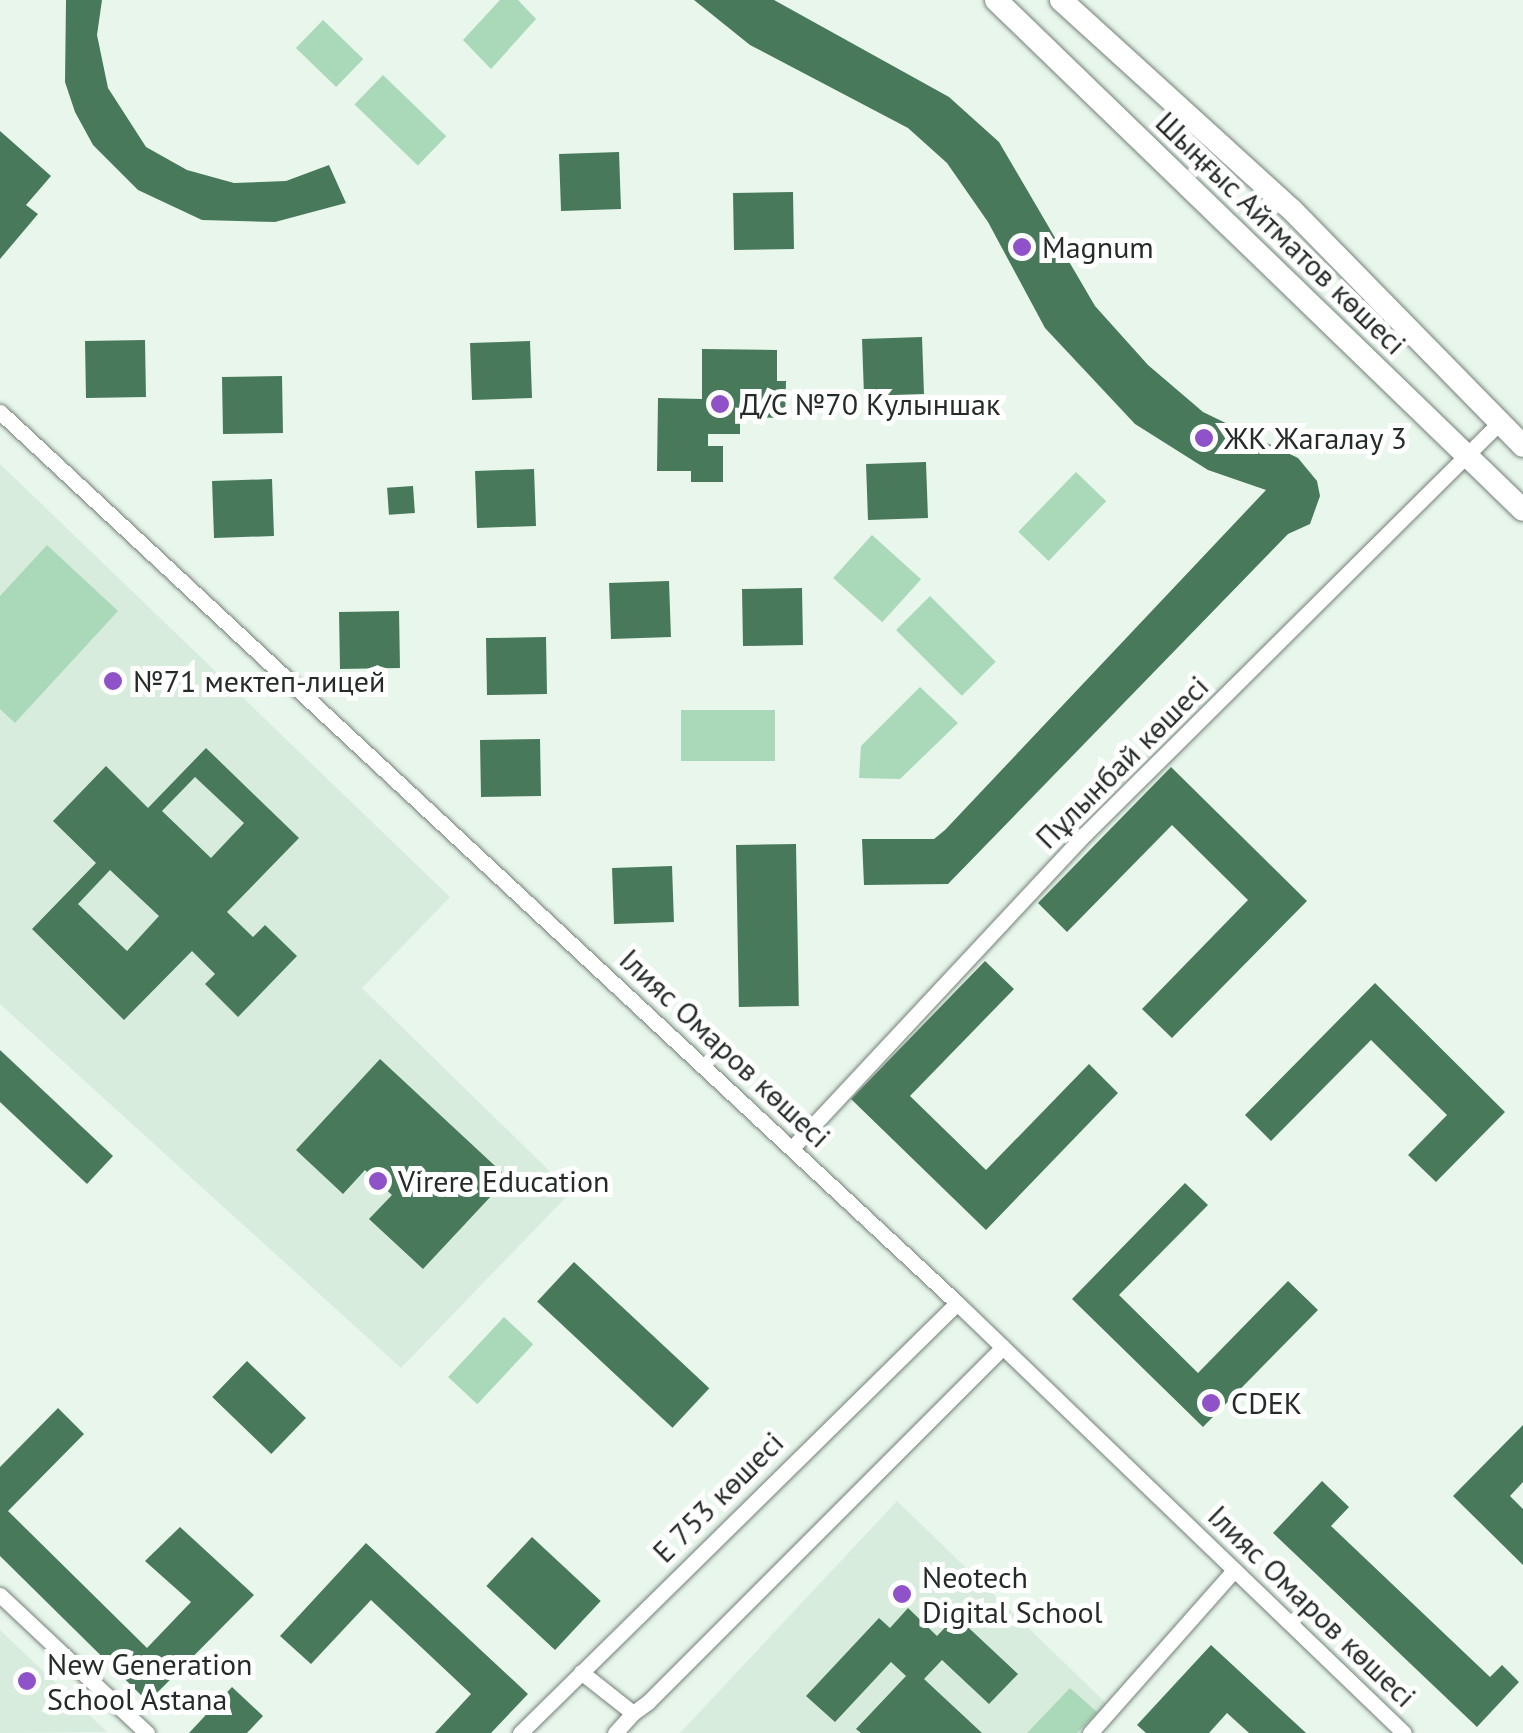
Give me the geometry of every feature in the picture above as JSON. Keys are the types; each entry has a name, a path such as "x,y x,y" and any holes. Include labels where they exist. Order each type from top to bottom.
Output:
{"main road":[{"name":"Шыңғыс Айтматов көшесі","path":"996,0 1523,510"},
{"name":"Шыңғыс Айтматов көшесі","path":"1062,0 1292,210 1523,446"}],"street":[{"name":"Ілияс Омаров көшесі","path":"0,412 792,1148 1404,1733"},
{"name":"Пұлынбай көшесі","path":"792,1148 1084,835 1499,423"},
{"name":"Е 753 көшесі","path":"520,1733 956,1303"},
{"path":"615,1733 1002,1347"},
{"path":"1090,1733 1234,1570"},
{"path":"0,1595 147,1733"},
{"path":"580,1672 633,1713"}],"shaded area":[{"name":"№71 мектеп-лицей","path":"0,464 450,897 362,988 571,1192 401,1368 0,1004"},
{"name":"Neotech Digital School","path":"897,1501 1107,1704 1080,1733 680,1733"},
{"name":"New Generation School Astana","path":"0,1630 107,1732 0,1733"}],"green space":[{"path":"500,0 518,0 536,19 491,69 463,40"},
{"path":"323,20 363,59 336,87 296,48"},
{"path":"383,75 446,136 418,166 355,104"},
{"path":"1076,472 1106,501 1049,561 1018,532"},
{"path":"872,535 921,579 882,622 833,578"},
{"path":"47,545 118,611 15,723 0,709 0,596"},
{"path":"930,596 996,662 962,696 896,630"},
{"path":"920,687 958,723 900,779 859,778 861,746"},
{"path":"681,710 775,710 775,761 681,761"},
{"path":"504,1317 533,1344 477,1404 448,1377"},
{"path":"1070,1688 1097,1712 1077,1733 1027,1733"}],"building":[{"path":"66,0 102,0 97,35 108,88 146,147 187,170 234,183 286,181 329,165 346,203 275,222 202,220 138,190 93,145 75,112 65,82"},
{"name":"ЖК Жагалау 3","path":"694,0 774,0 949,97 999,142 1095,306 1148,365 1203,412 1298,458 1317,481 1320,496 1310,524 1288,534 948,884 864,885 862,839 934,839 945,830 1266,490 1208,470 1135,424 1045,328 988,222 947,163 908,128 750,45"},
{"path":"0,131 51,176 26,205 38,214 0,259"},
{"path":"619,152 621,209 561,211 559,154"},
{"path":"793,192 794,249 734,250 733,193"},
{"path":"922,337 924,394 864,396 862,339"},
{"path":"145,340 146,397 86,398 85,341"},
{"path":"530,341 532,398 472,400 470,343"},
{"path":"702,349 777,350 777,381 786,381 785,418 740,417 740,434 708,434 708,446 723,446 723,482 691,482 691,471 657,471 658,398 702,399"},
{"path":"282,376 283,433 223,434 222,377"},
{"path":"926,462 928,518 868,520 866,464"},
{"path":"534,469 536,526 477,528 475,471"},
{"path":"272,479 274,536 214,538 212,481"},
{"path":"413,486 415,513 389,515 387,488"},
{"path":"669,581 671,637 611,639 609,583"},
{"path":"802,588 803,645 743,646 742,589"},
{"path":"399,611 400,668 340,669 339,612"},
{"path":"546,637 547,694 487,695 486,638"},
{"path":"540,739 541,796 481,797 480,740"},
{"path":"206,748 299,838 227,912 253,937 265,925 297,956 238,1017 205,984 215,974 192,951 124,1020 32,929 96,863 53,821 106,766 148,808","holes":["195,777 244,823 211,858 162,811","110,870 159,916 127,951 78,904"]},
{"path":"1171,767 1307,901 1172,1038 1142,1009 1248,900 1172,825 1067,932 1038,903"},
{"path":"796,844 799,1006 739,1007 736,845"},
{"path":"672,866 674,922 614,924 612,868"},
{"path":"985,961 1014,989 910,1096 986,1170 1089,1064 1118,1093 986,1230 851,1099"},
{"path":"1375,983 1505,1112 1436,1182 1408,1155 1447,1115 1371,1040 1271,1141 1245,1115"},
{"path":"0,1050 113,1156 87,1184 0,1102"},
{"path":"380,1059 508,1178 423,1269 369,1219 392,1195 365,1170 343,1194 296,1150"},
{"path":"1185,1183 1208,1205 1119,1295 1198,1373 1288,1281 1318,1310 1203,1427 1072,1299"},
{"path":"574,1262 709,1388 672,1428 537,1301"},
{"path":"247,1361 306,1418 271,1454 212,1397"},
{"path":"58,1408 84,1434 8,1511 147,1648 191,1602 145,1561 180,1527 254,1595 148,1702 0,1556 0,1467"},
{"path":"1523,1425 1523,1482 1510,1496 1523,1509 1523,1565 1453,1496"},
{"path":"1322,1481 1349,1507 1331,1526 1490,1677 1502,1665 1519,1682 1477,1727 1273,1533"},
{"path":"532,1537 601,1601 555,1650 486,1586"},
{"path":"366,1543 528,1694 491,1733 435,1733 471,1694 371,1600 311,1664 280,1636"},
{"path":"908,1608 937,1636 956,1616 1018,1674 989,1704 942,1660 924,1679 982,1733 861,1733 856,1729 906,1676 891,1662 835,1722 806,1696 879,1618 890,1628"},
{"path":"1211,1645 1306,1733 1249,1733 1227,1713 1209,1733 1146,1733 1137,1725"},
{"path":"232,1687 263,1716 247,1733 189,1733"}],"place":[{"name":"Magnum","path":"1022,247"},
{"name":"Д/С №70 Кулыншак","path":"720,404"},
{"name":"ЖК Жагалау 3","path":"1204,438"},
{"name":"№71 мектеп-лицей","path":"113,681"},
{"name":"Virere Education","path":"378,1181"},
{"name":"CDEK","path":"1211,1403"},
{"name":"Neotech Digital School","path":"902,1594"},
{"name":"New Generation School Astana","path":"27,1681"}]}
